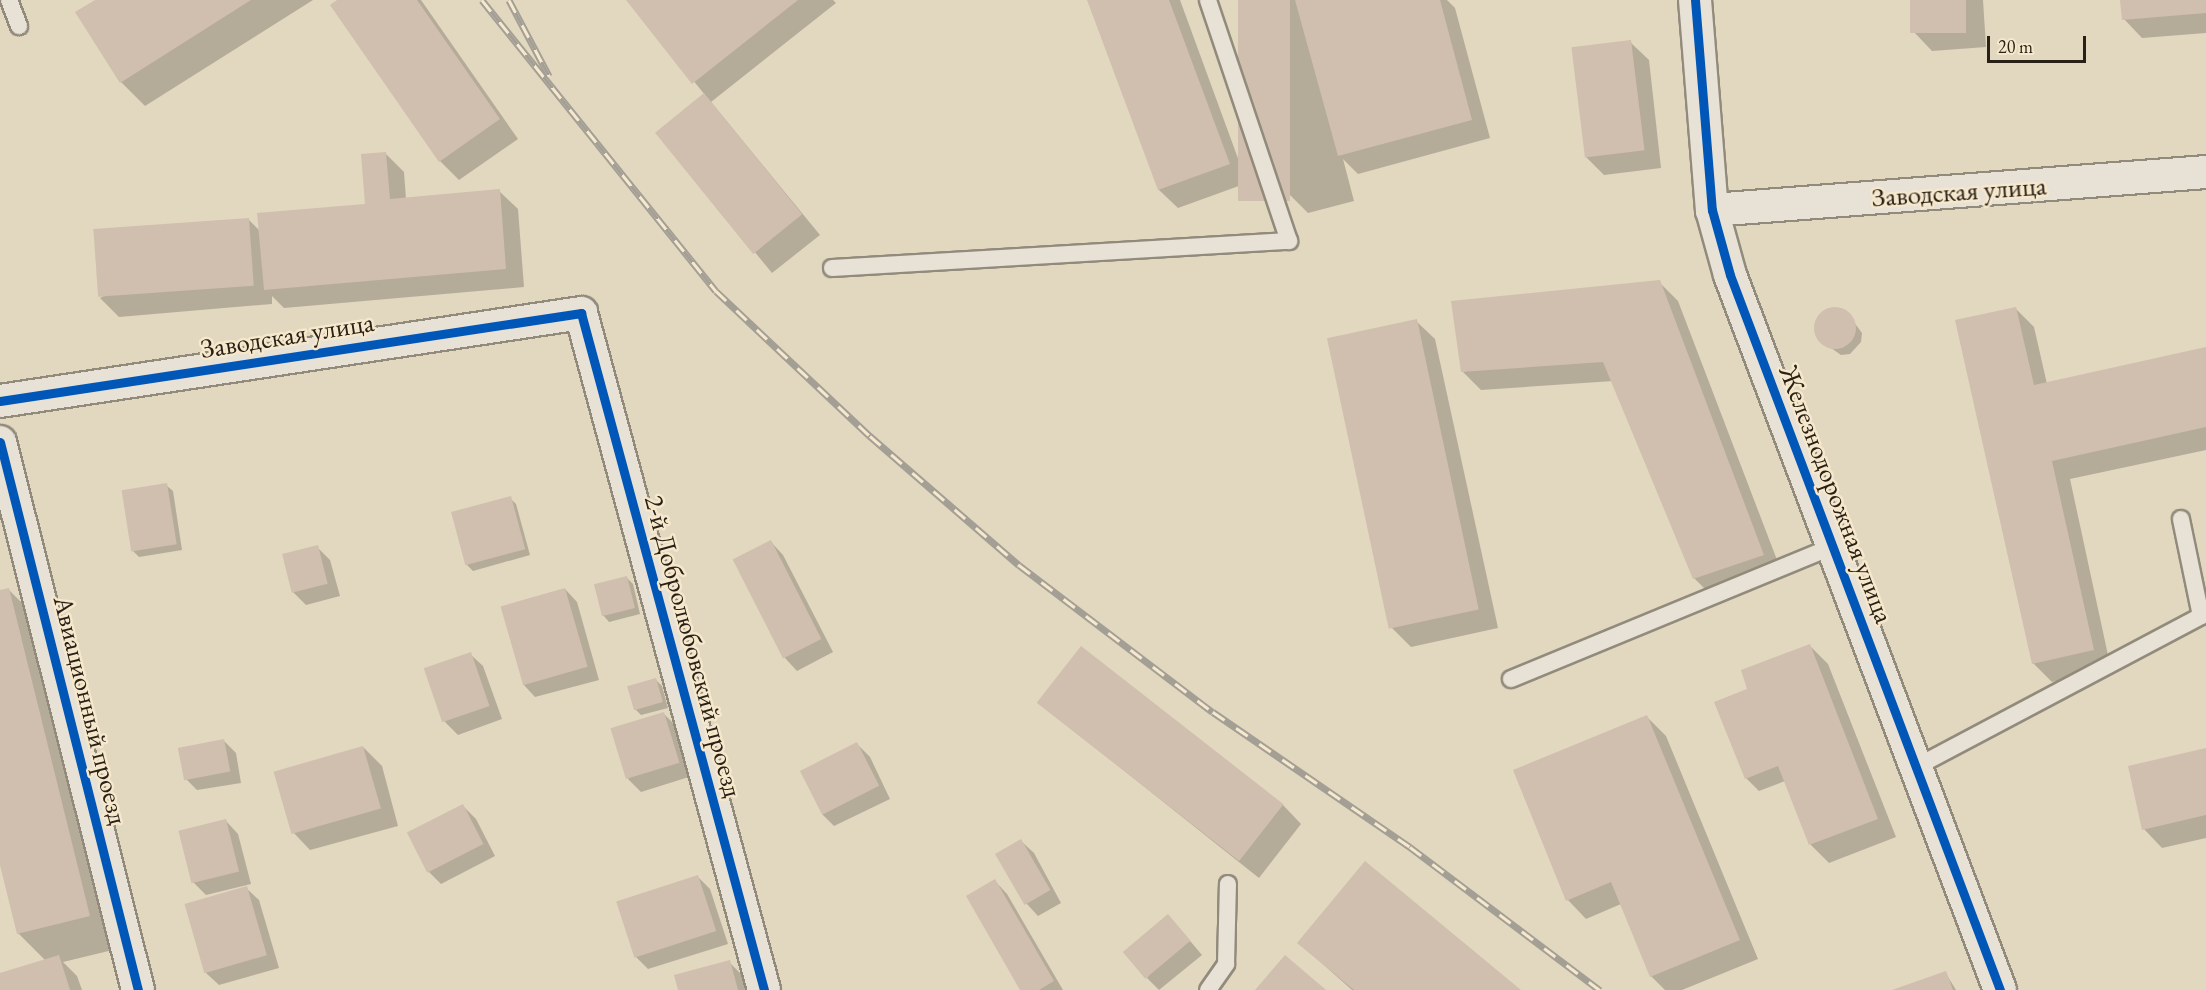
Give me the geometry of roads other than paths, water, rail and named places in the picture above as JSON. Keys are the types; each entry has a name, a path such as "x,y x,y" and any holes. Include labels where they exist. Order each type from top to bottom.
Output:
{"street":[{"name":"Железнодорожная улица","path":"1695,0 1713,210 1730,275 2000,990"},
{"name":"Заводская улица","path":"1713,210 2206,172"},
{"name":"Заводская улица","path":"0,401 581,313"},
{"name":"2-й Добролюбовский проезд","path":"581,313 764,990"},
{"name":"Авиационный проезд","path":"0,442 138,990"}],"lane":[{"path":"9,0 19,26"},
{"path":"832,268 966,255 1290,246 1208,0"},
{"path":"1916,766 2201,616 2181,519"},
{"path":"1511,679 1833,546"},
{"path":"1208,990 1226,964 1228,884"}],"railway":[{"path":"482,0 716,291 870,436 1019,565 1213,712 1410,847 1600,990"},
{"path":"509,0 549,76"}]}
